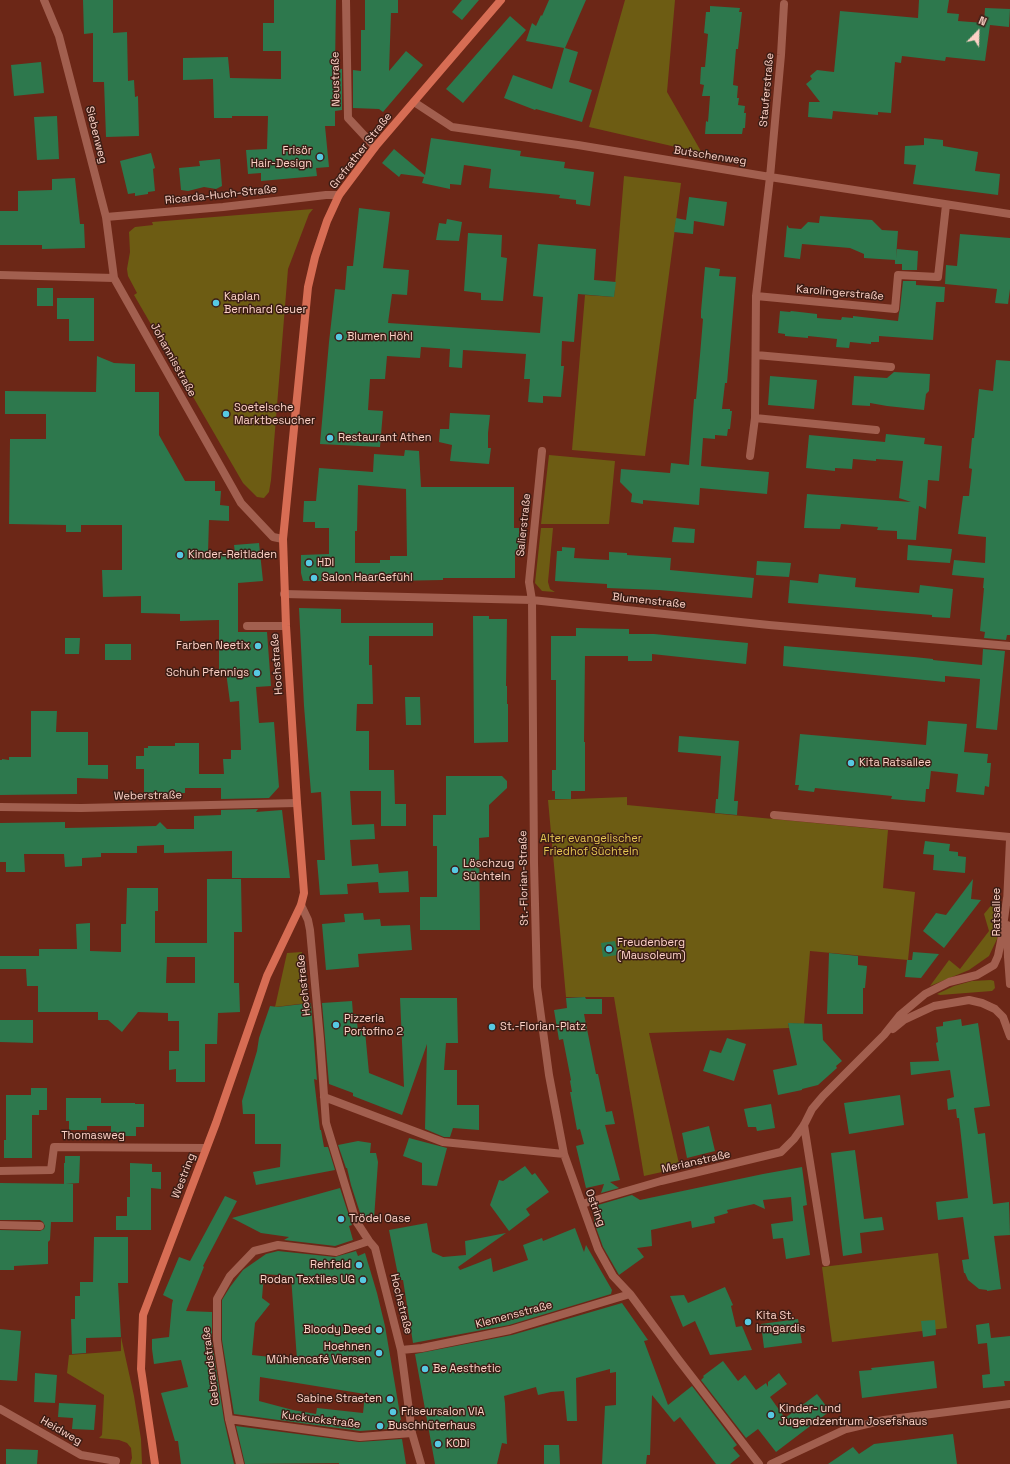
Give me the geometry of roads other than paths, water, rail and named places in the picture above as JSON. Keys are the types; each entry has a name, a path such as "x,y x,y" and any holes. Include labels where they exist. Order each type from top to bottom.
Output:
{"main road":[{"name":"Grefrather Straße","path":"288,490 308,287 315,257 339,195 375,147 501,0"},
{"name":"Hochstraße","path":"288,490 283,539 284,594 297,803 304,884 304,893 301,905"},
{"name":"Westring","path":"155,1464 141,1369 143,1315 206,1148 267,976 301,905"}],"street":[{"name":"Siebenweg","path":"44,0 60,36 106,217 114,278"},
{"name":"Neustraße","path":"346,0 348,118 375,147"},
{"name":"Stauferstraße","path":"770,177 784,4"},
{"name":"Butschenweg","path":"414,102 452,126 1010,214"},
{"path":"750,456 755,418 756,296 770,177"},
{"name":"Ricarda-Huch-Straße","path":"106,217 223,207 326,195 339,195"},
{"name":"Karolingerstraße","path":"756,296 895,309 898,275 938,277 946,204"},
{"path":"0,276 114,278"},
{"name":"Johannisstraße","path":"114,278 241,503 273,537 283,539"},
{"path":"756,355 891,367"},
{"path":"755,418 876,430"},
{"name":"Salierstraße","path":"532,600 529,582 542,451"},
{"name":"Blumenstraße","path":"284,594 532,600 769,625 1010,646"},
{"name":"St.-Florian-Straße","path":"532,600 534,863 537,987 549,1075 564,1154"},
{"path":"247,626 286,626"},
{"name":"Weberstraße","path":"0,807 81,808 297,803"},
{"path":"774,815 1010,839"},
{"name":"Ratsallee","path":"1010,839 1007,898 1010,984"},
{"name":"Merianstraße","path":"582,1204 661,1181 781,1152 794,1139 812,1110 823,1096 884,1035 900,1015 925,994 949,982 977,975 994,965 999,949 1007,898"},
{"name":"Hochstraße","path":"301,905 308,920 310,930 326,1123 356,1221 369,1242 375,1248 401,1350 412,1433 421,1464"},
{"name":"Merianstraße","path":"884,1035 904,1020 922,1010 934,1006 969,1000 982,1003 995,1009 1003,1017 1010,1036"},
{"path":"324,1097 443,1142 564,1154"},
{"path":"804,1125 826,1262"},
{"name":"Thomasweg","path":"0,1171 51,1170 54,1147 206,1148"},
{"name":"Ostring","path":"564,1154 598,1249 613,1276 630,1294 678,1359 760,1464"},
{"path":"0,1225 40,1226"},
{"name":"Gebrandstraße","path":"240,1464 229,1420 217,1340 217,1299 230,1276 254,1251 278,1245 336,1252 369,1242"},
{"name":"Klemensstraße","path":"401,1350 422,1348 510,1330 630,1294"},
{"path":"771,1464 846,1429 884,1420 1010,1404"},
{"name":"Heidweg","path":"0,1408 81,1455 116,1460"},
{"name":"Kuckuckstraße","path":"229,1420 360,1436 412,1433"}],"place":[{"name":"Frisör Hair-Design","path":"320,157"},
{"name":"Kaplan Bernhard Geuer","path":"216,303"},
{"name":"Blumen Höhl","path":"339,337"},
{"name":"Soetelsche Marktbesucher","path":"226,414"},
{"name":"Restaurant Athen","path":"330,438"},
{"name":"Kinder-Reitladen","path":"180,555"},
{"name":"HDI","path":"309,563"},
{"name":"Salon HaarGefühl","path":"314,578"},
{"name":"Farben Neetix","path":"258,646"},
{"name":"Schuh Pfennigs","path":"257,673"},
{"name":"Kita Ratsallee","path":"851,763"},
{"name":"Löschzug Süchteln","path":"455,870"},
{"name":"Freudenberg (Mausoleum)","path":"609,949"},
{"name":"Pizzeria Portofino 2","path":"336,1025"},
{"name":"St.-Florian-Platz","path":"492,1027"},
{"name":"Trödel Oase","path":"341,1219"},
{"name":"Rehfeld","path":"359,1265"},
{"name":"Rodan Textiles UG","path":"363,1280"},
{"name":"Kita St. Irmgardis","path":"748,1322"},
{"name":"Bloody Deed","path":"379,1330"},
{"name":"Hoehnen Mühlencafé Viersen","path":"379,1353"},
{"name":"Be Aesthetic","path":"425,1369"},
{"name":"Sabine Straeten","path":"390,1399"},
{"name":"Friseursalon VIA","path":"393,1412"},
{"name":"Kinder- und Jugendzentrum Josefshaus","path":"771,1415"},
{"name":"Buschhüterhaus","path":"380,1426"},
{"name":"KODi","path":"438,1444"}],"park label":[{"name":"Alter evangelischer Friedhof Süchteln","path":"591,845"}]}
